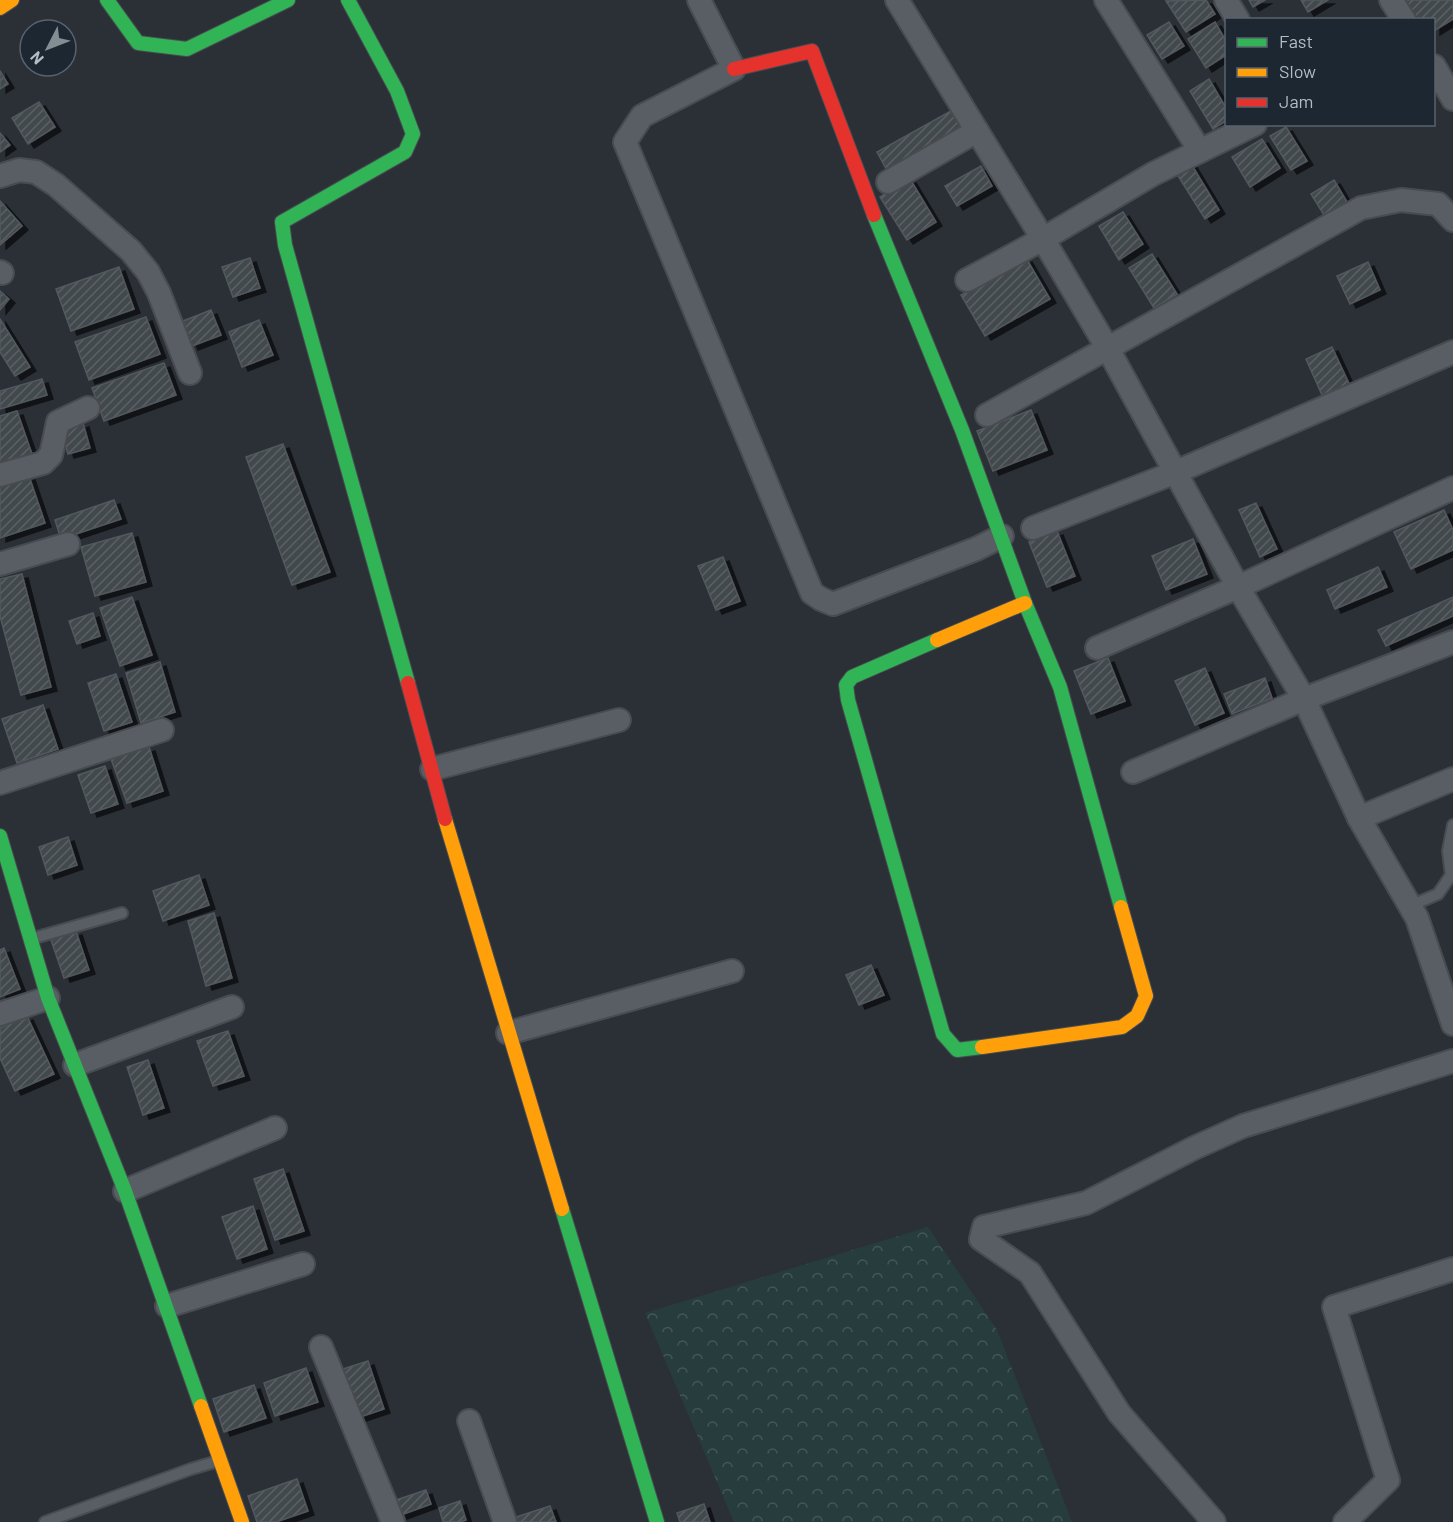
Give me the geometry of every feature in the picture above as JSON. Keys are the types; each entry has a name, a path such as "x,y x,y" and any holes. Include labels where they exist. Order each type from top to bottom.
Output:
{"street":[{"path":"0,8 12,0"},
{"path":"107,0 138,43 187,49 288,0"},
{"path":"348,0 397,91 413,134 405,153 282,222 285,245 466,896 657,1522"},
{"path":"699,0 734,69"},
{"path":"897,0 1108,349 1238,587 1304,699 1359,818 1417,918 1445,977 1453,1024"},
{"path":"1106,0 1200,151"},
{"path":"1226,0 1237,18"},
{"path":"1391,0 1403,18"},
{"path":"1002,536 976,549 832,604 812,593 625,142 642,116 734,69 812,51 863,189 962,430 1002,536 1025,603 1060,687 1146,996 1137,1016 1122,1027 957,1050 943,1034 848,700 846,686 852,677 1025,603"},
{"path":"1435,68 1453,99"},
{"path":"967,280 1043,239 1153,174 1251,126"},
{"path":"888,182 977,130"},
{"path":"0,176 19,170 36,172 56,185 131,251 148,272 159,293 190,373"},
{"path":"987,415 1360,208 1401,200 1438,204 1453,220"},
{"path":"1033,528 1176,472 1453,352"},
{"path":"0,475 43,462 51,455 58,422 88,408"},
{"path":"1097,648 1238,587 1453,488"},
{"path":"0,564 68,544"},
{"path":"1133,772 1304,699 1453,642"},
{"path":"432,769 619,720"},
{"path":"0,783 162,730"},
{"path":"1359,818 1453,779"},
{"path":"0,836 6,875 31,939 48,998 125,1191 242,1522"},
{"path":"508,1033 732,971"},
{"path":"0,1014 48,998"},
{"path":"75,1065 232,1007"},
{"path":"1214,1522 1119,1413 1030,1273 981,1239 984,1227 1086,1203 1194,1148 1243,1126 1453,1061"},
{"path":"125,1191 275,1128"},
{"path":"167,1306 303,1264"},
{"path":"1345,1522 1388,1480 1334,1307 1453,1269"},
{"path":"321,1347 393,1522"},
{"path":"469,1421 505,1522"}],"lane":[{"path":"1410,906 1438,894 1451,875 1448,851 1453,825"},
{"path":"31,939 122,913"},
{"path":"45,1522 221,1460"}],"green space":[{"path":"928,1227 997,1330 1072,1522 734,1522 645,1313"}],"building":[{"path":"1206,0 1215,14 1186,32 1166,1"},
{"path":"1249,0 1265,0 1253,7"},
{"path":"1301,0 1328,0 1308,12"},
{"path":"1402,0 1453,0 1453,19 1435,30 1435,18 1413,18"},
{"path":"1169,22 1184,46 1162,59 1147,35"},
{"path":"1215,22 1225,39 1225,56 1206,68 1188,39"},
{"path":"0,71 8,84 0,89"},
{"path":"1209,79 1225,106 1225,122 1213,129 1190,91"},
{"path":"39,102 55,127 28,144 12,118"},
{"path":"958,107 970,128 889,174 877,152"},
{"path":"1286,127 1307,161 1291,170 1270,136"},
{"path":"0,133 10,145 0,152"},
{"path":"1262,139 1280,168 1250,187 1232,157"},
{"path":"1190,162 1219,210 1205,219 1175,171"},
{"path":"981,166 992,186 957,206 945,186"},
{"path":"910,179 936,222 907,240 880,197"},
{"path":"1334,180 1347,202 1324,215 1311,194"},
{"path":"0,201 22,226 0,245"},
{"path":"1123,212 1143,244 1119,260 1099,226"},
{"path":"1152,254 1177,294 1154,308 1129,268"},
{"path":"250,258 260,288 233,297 222,267"},
{"path":"1026,258 1050,299 985,336 961,295"},
{"path":"1368,262 1380,290 1350,304 1337,276"},
{"path":"119,267 134,309 71,331 56,289"},
{"path":"0,291 9,299 0,310"},
{"path":"211,310 221,335 192,346 183,321"},
{"path":"146,317 160,354 89,380 75,342"},
{"path":"0,319 30,367 15,376 0,352"},
{"path":"259,320 273,355 242,367 229,332"},
{"path":"1332,347 1353,392 1326,404 1306,359"},
{"path":"164,363 176,395 104,421 92,388"},
{"path":"42,379 47,395 0,409 0,391"},
{"path":"1031,410 1047,450 993,471 977,431"},
{"path":"17,411 32,454 0,465 0,416"},
{"path":"83,423 90,448 68,454 61,430"},
{"path":"283,444 330,572 292,585 246,457"},
{"path":"29,476 45,523 0,538 0,486"},
{"path":"114,500 121,519 61,539 55,520"},
{"path":"1256,503 1277,549 1260,557 1239,510"},
{"path":"1444,510 1453,530 1453,550 1411,569 1394,532"},
{"path":"1057,531 1075,576 1047,587 1029,542"},
{"path":"132,533 146,582 95,596 81,547"},
{"path":"1193,539 1207,574 1166,590 1152,556"},
{"path":"723,557 740,601 716,610 698,566"},
{"path":"1378,567 1387,587 1335,609 1327,590"},
{"path":"22,574 51,687 21,695 0,616 0,579"},
{"path":"132,597 152,655 120,666 100,608"},
{"path":"1453,597 1453,616 1386,646 1378,630"},
{"path":"93,613 100,636 77,644 69,621"},
{"path":"1108,658 1125,701 1091,714 1074,671"},
{"path":"160,662 175,712 141,723 126,673"},
{"path":"1205,668 1224,713 1195,725 1175,681"},
{"path":"116,674 132,722 104,731 88,683"},
{"path":"1265,678 1272,698 1232,714 1224,694"},
{"path":"43,705 58,749 17,763 2,719"},
{"path":"149,747 163,791 127,803 111,759"},
{"path":"105,766 118,804 91,813 78,775"},
{"path":"68,837 77,865 48,875 39,847"},
{"path":"199,875 209,905 163,921 153,891"},
{"path":"214,913 232,978 206,986 188,921"},
{"path":"76,931 89,970 64,978 51,940"},
{"path":"4,948 20,989 0,997 0,950"},
{"path":"871,965 884,995 859,1005 846,975"},
{"path":"27,1016 54,1074 15,1091 0,1058 0,1028"},
{"path":"228,1031 244,1076 213,1086 197,1041"},
{"path":"148,1060 164,1108 143,1115 127,1067"},
{"path":"283,1169 304,1231 275,1240 254,1179"},
{"path":"253,1206 267,1249 237,1259 222,1217"},
{"path":"368,1361 384,1409 357,1418 340,1370"},
{"path":"306,1368 318,1402 275,1416 264,1383"},
{"path":"254,1385 266,1418 224,1432 213,1399"},
{"path":"297,1479 308,1511 276,1522 257,1522 248,1496"},
{"path":"426,1490 431,1504 401,1515 396,1500"},
{"path":"460,1501 466,1520 443,1522 439,1508"},
{"path":"704,1504 710,1522 680,1522 677,1513"},
{"path":"550,1506 556,1522 510,1522 510,1519"}],"traffic: fast":[{"path":"107,0 138,43 187,49 288,0"},
{"path":"348,0 397,91 413,134 405,152 282,222 285,245 408,683"},
{"path":"874,215 962,430 1025,603 1060,687 1121,907"},
{"path":"937,640 852,677 846,685 848,700 943,1034 957,1050 982,1047"},
{"path":"0,836 48,998 125,1191 201,1406"},
{"path":"562,1209 657,1522"}],"traffic: slow":[{"path":"0,8 12,0"},
{"path":"937,640 1025,603"},
{"path":"445,819 562,1209"},
{"path":"982,1047 1122,1027 1137,1016 1146,996 1121,907"},
{"path":"201,1406 242,1522"}],"traffic: jam":[{"path":"734,69 812,51 874,215"},
{"path":"408,683 445,819"}]}
